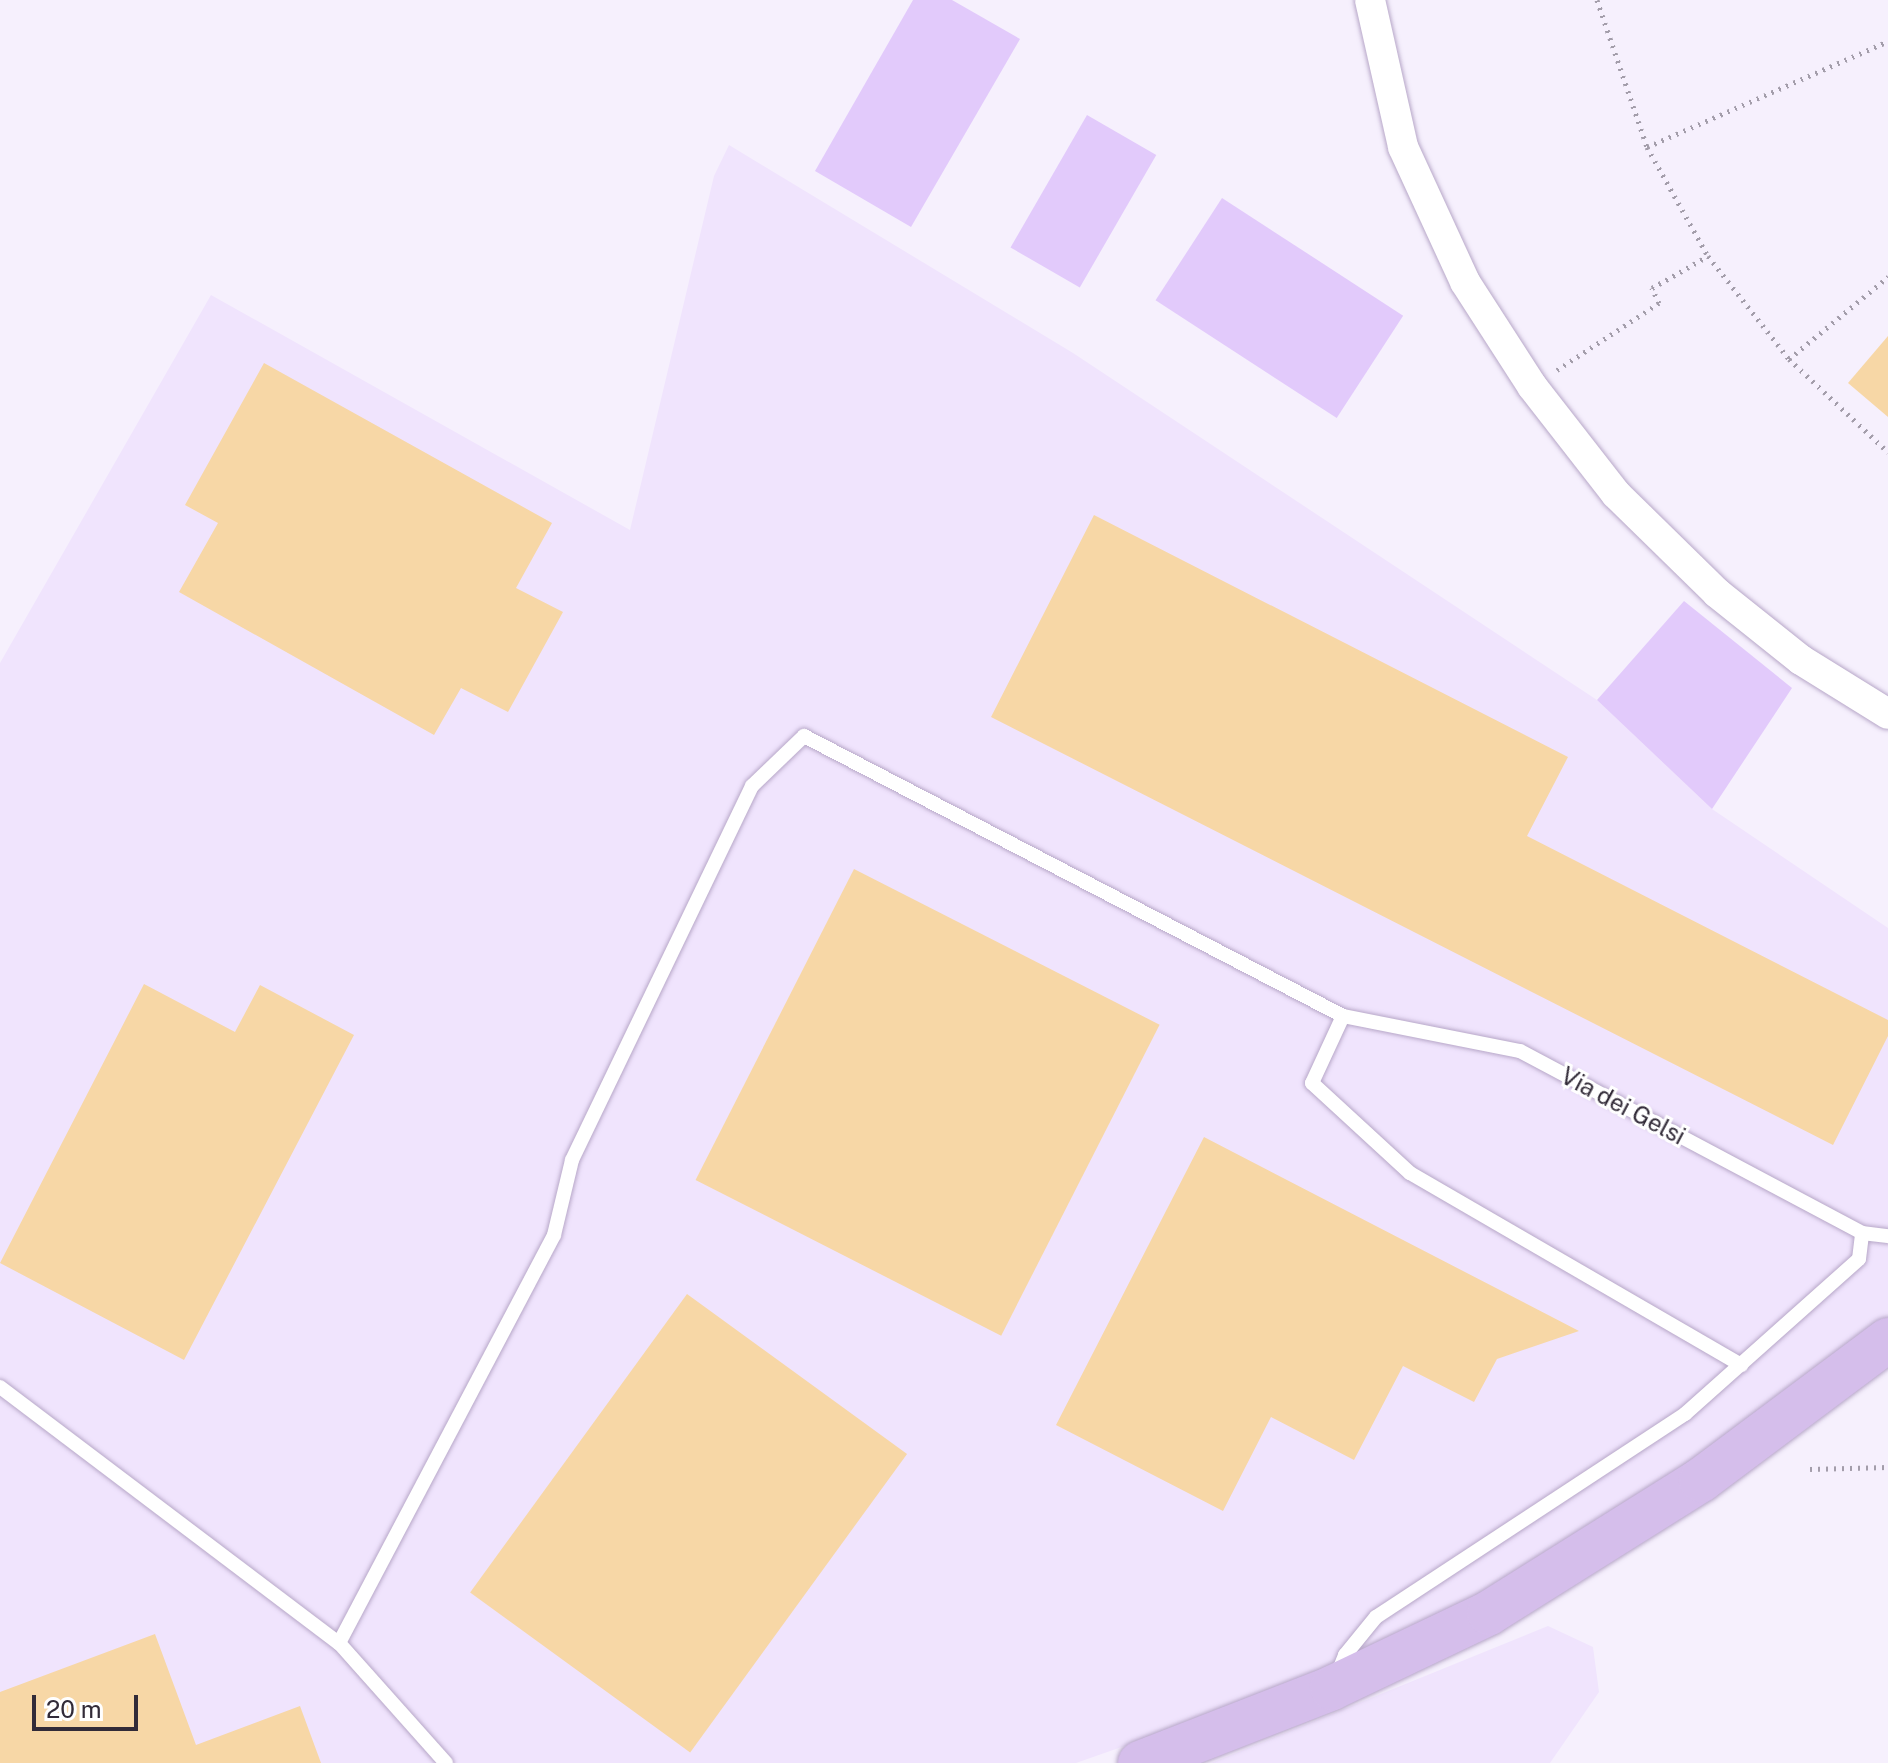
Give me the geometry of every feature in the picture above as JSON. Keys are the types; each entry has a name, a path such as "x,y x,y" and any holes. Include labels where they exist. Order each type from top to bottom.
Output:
{"main road":[{"path":"1140,1763 1332,1688 1489,1613 1631,1526 1888,1340"}],"street":[{"path":"1370,0 1403,147 1465,282 1532,386 1616,494 1717,593 1801,660 1888,714"}],"lane":[{"name":"Via dei Gelsi","path":"339,1643 554,1235 572,1160 752,786 804,736 1343,1016 1520,1051 1862,1233 1888,1236"},
{"path":"1343,1016 1312,1083 1410,1173 1741,1365"},
{"path":"1332,1688 1345,1655 1376,1617 1685,1414 1859,1259 1862,1233"},
{"path":"0,1387 339,1643 446,1763"}],"path":[{"path":"1597,0 1647,147 1708,256 1789,359 1888,452"},
{"path":"1647,147 1888,41"},
{"path":"1532,386 1659,303 1652,288 1708,256"},
{"path":"1789,359 1888,277"},
{"path":"1810,1469 1888,1467"}],"shaded area":[{"path":"913,0 952,0 1020,39 911,227 815,171"},
{"path":"1087,115 1156,155 1080,288 1010,248"},
{"path":"729,145 1073,353 1597,700 1712,809 1888,928 1888,1321 1558,1554 1318,1678 1076,1763 0,1763 0,663 211,295 630,530 714,176"},
{"path":"1222,198 1403,316 1337,418 1156,300"},
{"path":"1684,601 1792,688 1712,809 1597,700"},
{"path":"1548,1626 1593,1647 1599,1692 1550,1763 1211,1763"}],"building":[{"path":"1888,336 1888,417 1848,383"},
{"path":"264,363 552,523 516,588 563,612 508,712 461,688 434,735 179,592 218,523 185,505"},
{"path":"1094,515 1568,757 1527,836 1888,1020 1888,1036 1833,1145 991,717"},
{"path":"854,869 1160,1025 1001,1336 696,1180"},
{"path":"144,984 235,1032 260,985 354,1035 184,1360 0,1263"},
{"path":"1204,1137 1579,1331 1497,1359 1474,1402 1403,1366 1354,1460 1271,1417 1223,1511 1056,1425"},
{"path":"687,1294 907,1454 690,1752 470,1593"},
{"path":"155,1634 196,1745 300,1706 321,1763 0,1763 0,1692"}]}
